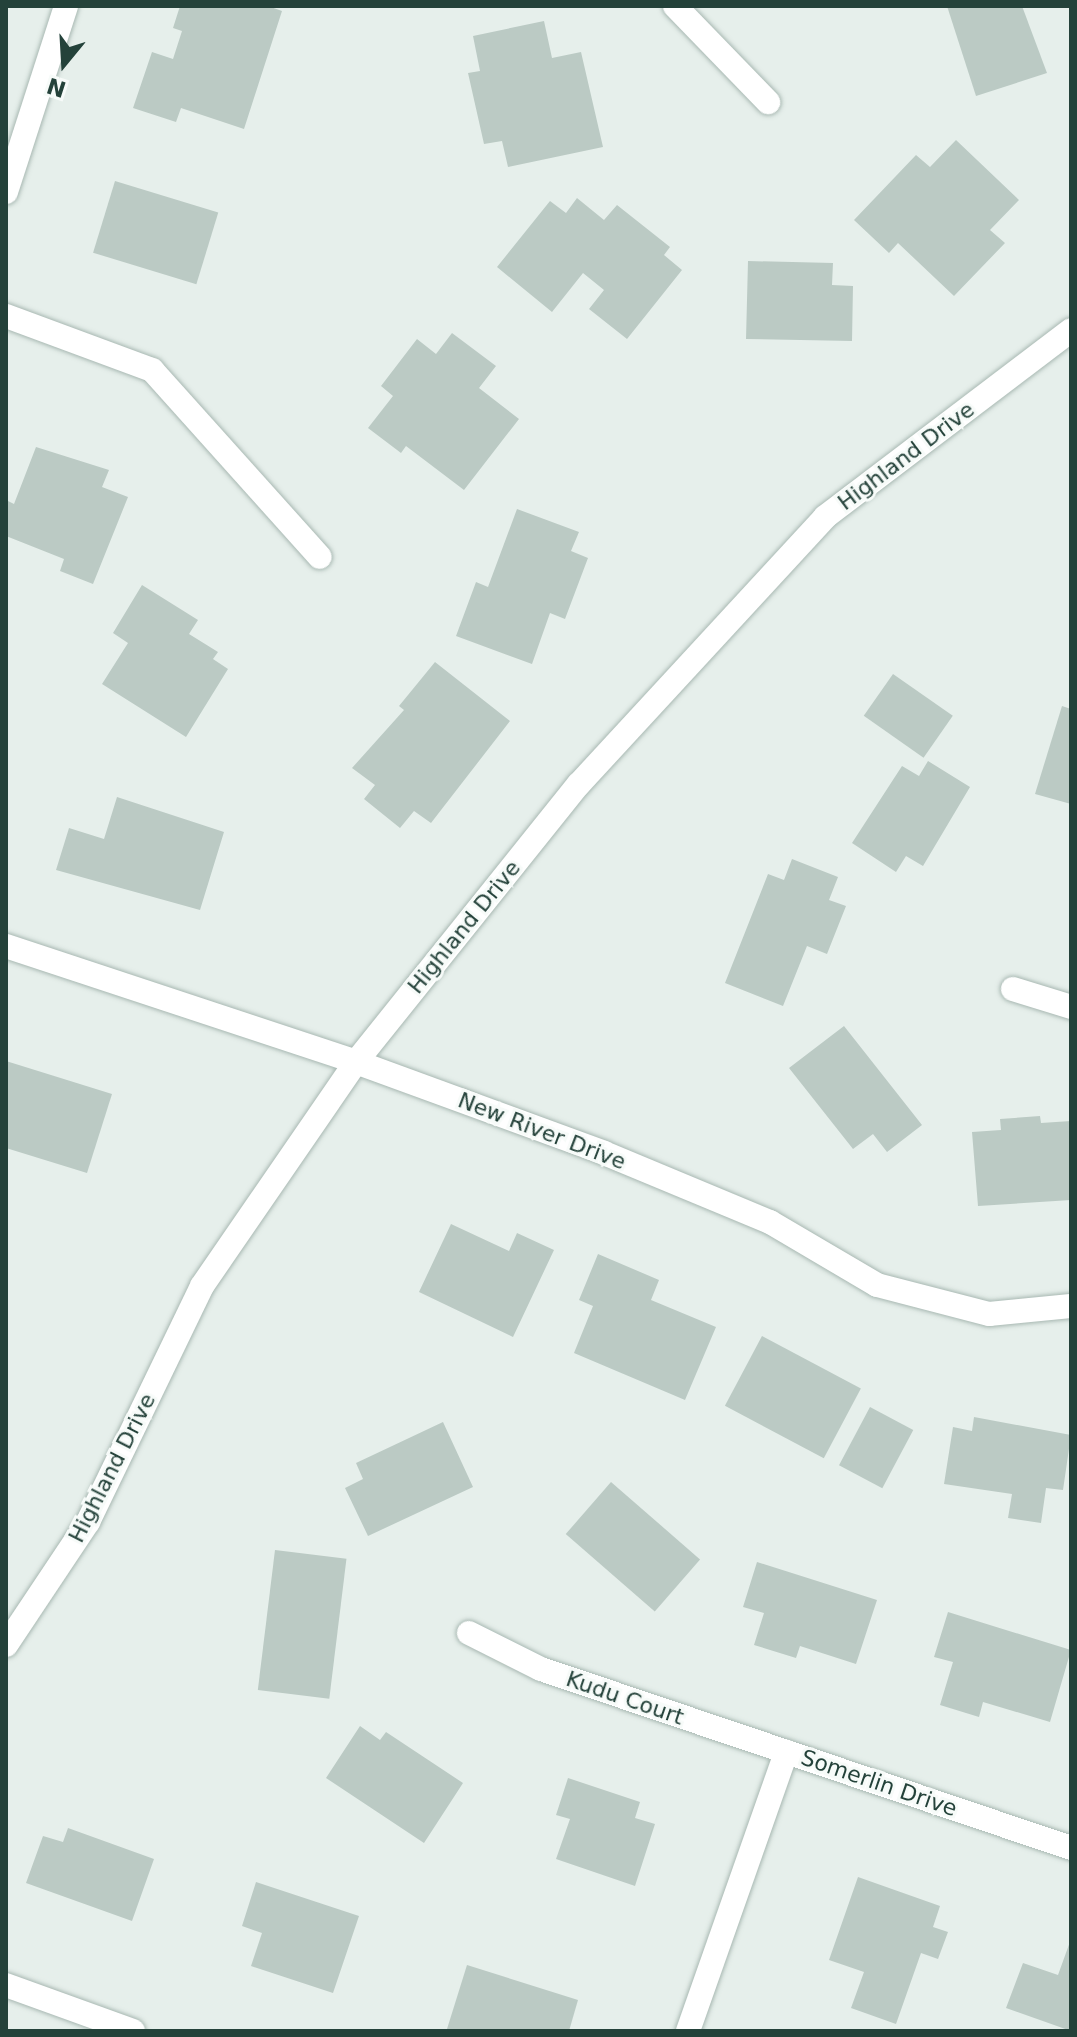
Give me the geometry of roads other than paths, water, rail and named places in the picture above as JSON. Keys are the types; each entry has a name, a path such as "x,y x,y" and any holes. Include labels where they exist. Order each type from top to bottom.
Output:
{"street":[{"path":"6,192 66,6"},
{"path":"675,6 768,102"},
{"path":"6,316 152,370 320,557"},
{"name":"Highland Drive","path":"6,1645 88,1522 202,1286 356,1062 579,784 825,517 1071,330"},
{"name":"New River Drive","path":"6,946 356,1062 604,1153 770,1222 877,1285 989,1314 1071,1306"},
{"path":"1013,989 1071,1007"},
{"name":"Kudu Court","path":"469,1633 541,1669 786,1752"},
{"name":"Somerlin Drive","path":"688,2031 786,1752 1071,1848"},
{"path":"6,1985 133,2031"}]}
